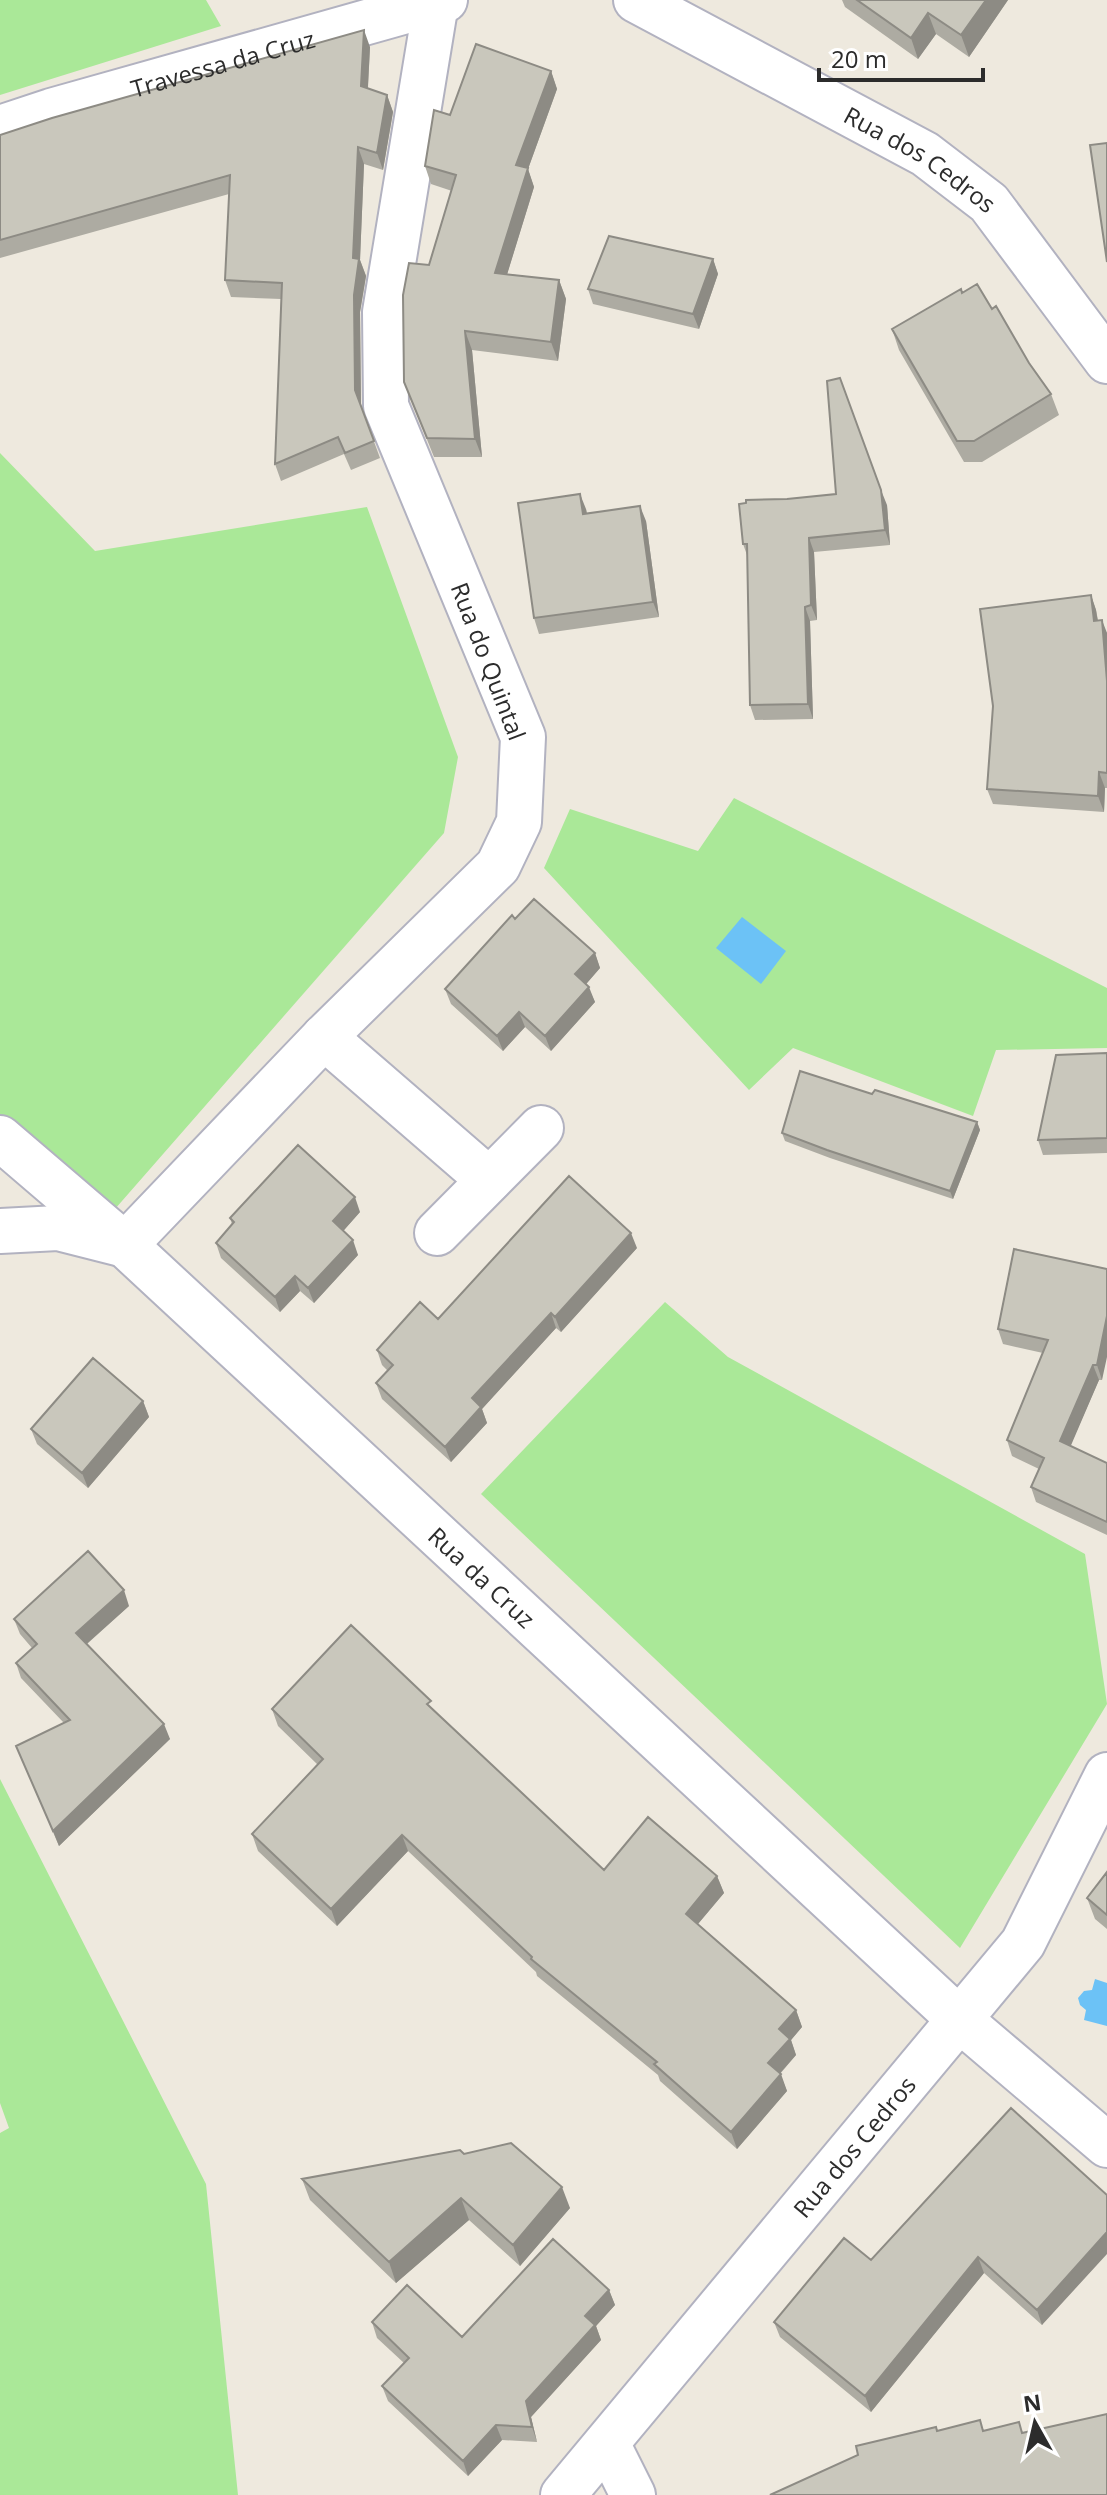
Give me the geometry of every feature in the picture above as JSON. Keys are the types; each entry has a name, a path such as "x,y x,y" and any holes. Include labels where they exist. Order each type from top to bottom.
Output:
{"street":[{"name":"Rua dos Cedros","path":"636,0 925,154 989,203 1107,361"},
{"name":"Travessa da Cruz","path":"0,128 440,2"},
{"name":"Rua do Quintal","path":"125,1245 324,1037 498,866 519,822 523,737 386,406 385,312 440,2"},
{"path":"324,1037 489,1180"},
{"path":"437,1233 541,1128"},
{"name":"Rua da Cruz","path":"0,1138 125,1245 960,2020 1107,2145"},
{"path":"0,1231 58,1228 125,1245"},
{"name":"Rua dos Cedros","path":"563,2495 1023,1943 1107,1775"},
{"path":"607,2443 633,2495"}],"green space":[{"path":"0,0 206,0 221,26 0,95"},
{"path":"0,453 95,551 367,507 458,757 444,833 108,1217 0,1115"},
{"path":"734,798 1107,988 1107,1048 996,1050 973,1116 793,1048 749,1090 544,868 570,809 698,851"},
{"path":"665,1302 728,1357 1085,1554 1107,1704 960,1948 481,1494"},
{"path":"0,1779 206,2184 238,2495 0,2495 0,2133 9,2128 0,2103"}],"water":[{"path":"742,917 786,951 761,984 716,948"},
{"path":"1095,1979 1107,1983 1107,2026 1084,2020 1086,2010 1078,1998 1084,1991 1092,1990"}],"building":[{"path":"857,0 986,0 961,35 928,13 911,38"},
{"path":"364,30 361,86 387,95 377,153 358,147 353,258 359,259 354,295 355,390 374,441 345,453 338,437 275,464 282,283 225,280 230,175 0,240 0,135"},
{"path":"476,44 551,71 516,165 528,168 495,273 559,280 551,342 465,331 475,439 427,438 404,382 403,295 409,263 429,265 456,175 425,166 434,110 450,115"},
{"path":"1107,143 1107,262 1090,145"},
{"path":"609,236 713,259 693,314 588,289"},
{"path":"977,284 992,309 996,306 1051,394 974,441 957,441 892,329 961,289 962,293"},
{"path":"840,378 881,490 885,530 809,538 811,605 805,607 808,704 750,705 747,544 743,544 739,504 746,503 746,500 836,494 827,381"},
{"path":"580,494 583,514 640,506 653,602 534,618 518,503"},
{"path":"1091,595 1094,621 1102,620 1107,681 1107,773 1099,772 1098,796 987,789 993,706 980,609"},
{"path":"534,899 595,953 575,974 589,987 545,1036 519,1012 497,1036 445,989 512,915 515,919"},
{"path":"1107,1053 1107,1138 1038,1140 1056,1055"},
{"path":"800,1071 872,1094 875,1090 977,1122 950,1191 782,1133"},
{"path":"298,1145 355,1197 333,1221 353,1240 308,1288 295,1276 275,1297 216,1243 234,1222 230,1218"},
{"path":"569,1176 631,1233 555,1317 551,1313 472,1398 481,1407 445,1447 376,1383 393,1365 377,1350 420,1302 438,1319"},
{"path":"1014,1249 1107,1269 1107,1316 1097,1365 1093,1365 1060,1441 1107,1463 1107,1522 1031,1487 1044,1458 1007,1440 1048,1340 998,1329"},
{"path":"93,1358 143,1401 82,1473 31,1429"},
{"path":"88,1551 124,1590 76,1633 164,1724 53,1831 16,1746 70,1720 16,1663 37,1644 14,1619"},
{"path":"351,1625 431,1701 427,1704 604,1870 648,1817 717,1876 686,1914 796,2010 779,2029 790,2039 768,2063 781,2074 731,2132 654,2064 657,2062 531,1959 402,1835 331,1909 252,1834 323,1759 272,1709"},
{"path":"1107,1872 1107,1915 1087,1898"},
{"path":"1011,2108 1107,2195 1107,2232 1037,2310 978,2257 865,2396 774,2322 844,2238 871,2260"},
{"path":"511,2143 562,2187 513,2245 461,2198 389,2262 302,2179 460,2150 464,2154"},
{"path":"553,2239 609,2290 585,2316 595,2325 526,2401 532,2427 496,2425 463,2461 382,2386 409,2358 372,2322 407,2285 462,2337"},
{"path":"1107,2414 1107,2495 770,2495 858,2455 856,2446 980,2420 983,2431 1019,2422 1022,2433"}]}
